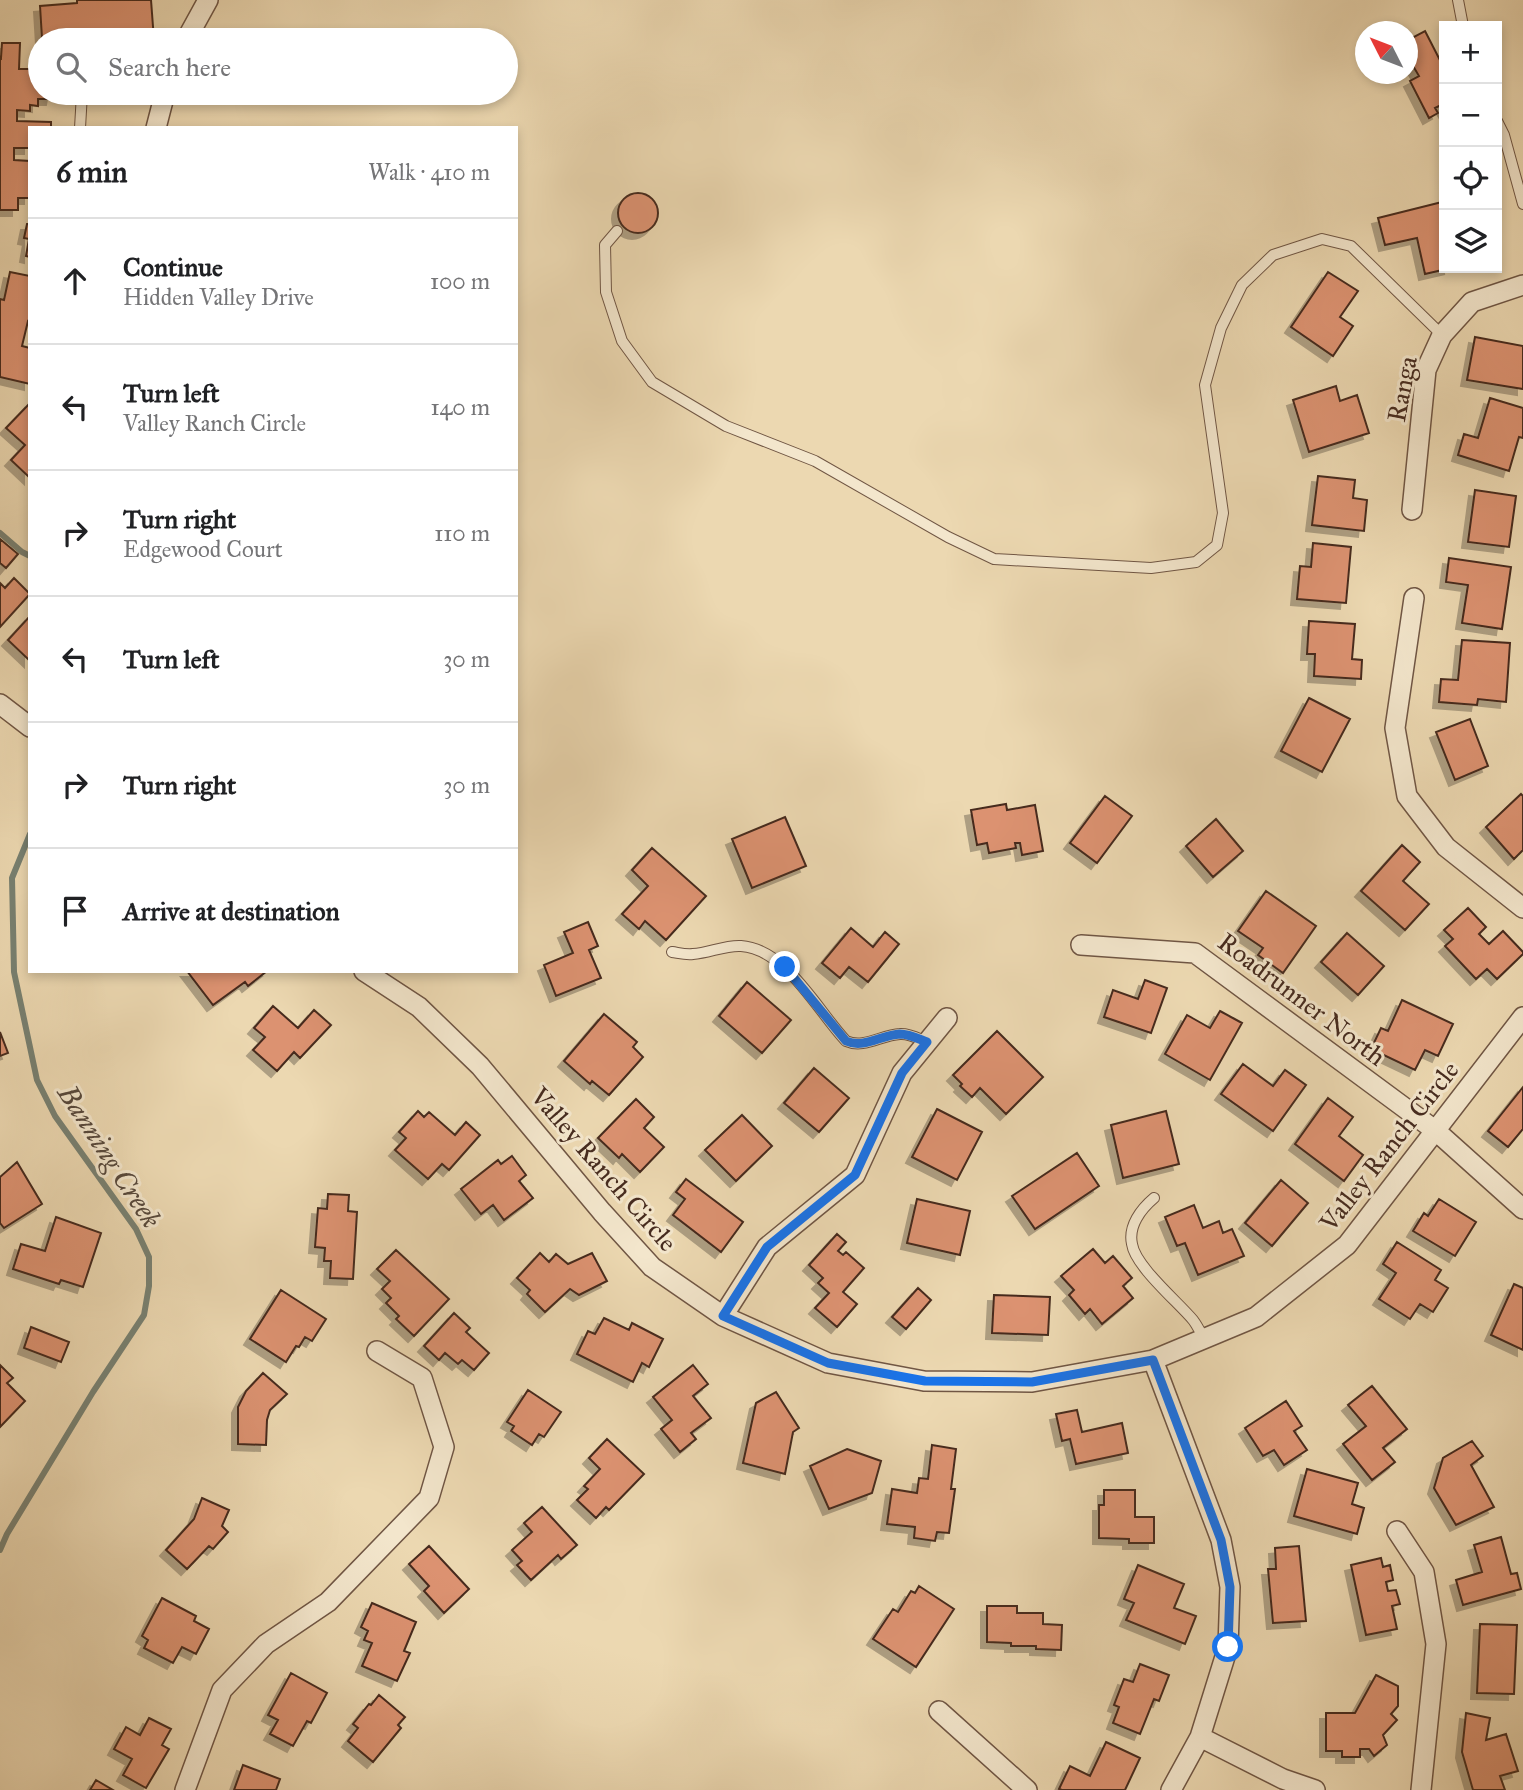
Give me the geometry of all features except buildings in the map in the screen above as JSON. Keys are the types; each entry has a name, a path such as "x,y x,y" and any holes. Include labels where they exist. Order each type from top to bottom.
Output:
{"street":[{"path":"192,28 205,3"},
{"path":"157,126 162,105"},
{"name":"Ranga","path":"1412,510 1426,370 1442,335 1472,302 1523,285"},
{"path":"1414,598 1395,728 1408,796 1446,847 1523,908"},
{"path":"0,704 28,725"},
{"name":"Roadrunner North","path":"1081,945 1195,953 1436,1131 1523,1209"},
{"name":"Valley Ranch Circle","path":"367,973 419,1007 480,1066 602,1212 652,1267 723,1316 828,1363 925,1381 1032,1382 1153,1360 1256,1317 1348,1245 1523,1017"},
{"path":"723,1316 767,1247 855,1175 902,1073 947,1018"},
{"path":"184,1790 222,1690 267,1644 328,1602 429,1498 444,1447 422,1378 377,1351"},
{"path":"1153,1360 1221,1540 1230,1587 1228,1647 1200,1737 1171,1790"},
{"path":"1397,1531 1423,1572 1436,1644 1420,1790"},
{"path":"939,1711 1027,1790"},
{"path":"1200,1737 1283,1779 1315,1790"}],"lane":[{"path":"1458,0 1462,21"},
{"path":"80,126 81,105"},
{"path":"1502,131 1523,204"},
{"path":"617,231 605,245 606,292 621,341 652,382 726,426 815,461 948,537 994,559 1151,568 1196,562 1217,545 1223,513 1205,386 1221,328 1242,285 1273,255 1322,239 1351,246 1442,335"},
{"path":"672,952 690,955 737,946 751,947 770,955 785,967 846,1041 863,1043 901,1034 927,1042"},
{"path":"1154,1198 1145,1205 1137,1219 1131,1235 1132,1247 1161,1287 1195,1323 1204,1338"}],"waterway":[{"name":"Banning Creek","path":"0,533 28,555"},
{"name":"Banning Creek","path":"0,1550 93,1392 144,1315 149,1286 149,1257 136,1229 55,1116 37,1080 14,972 12,878 28,839"}],"route":[{"path":"785,967 846,1041 863,1043 901,1034 927,1042 902,1073 855,1175 767,1247 723,1316 828,1363 925,1381 1032,1382 1153,1360 1221,1540 1230,1587 1228,1647"}]}
